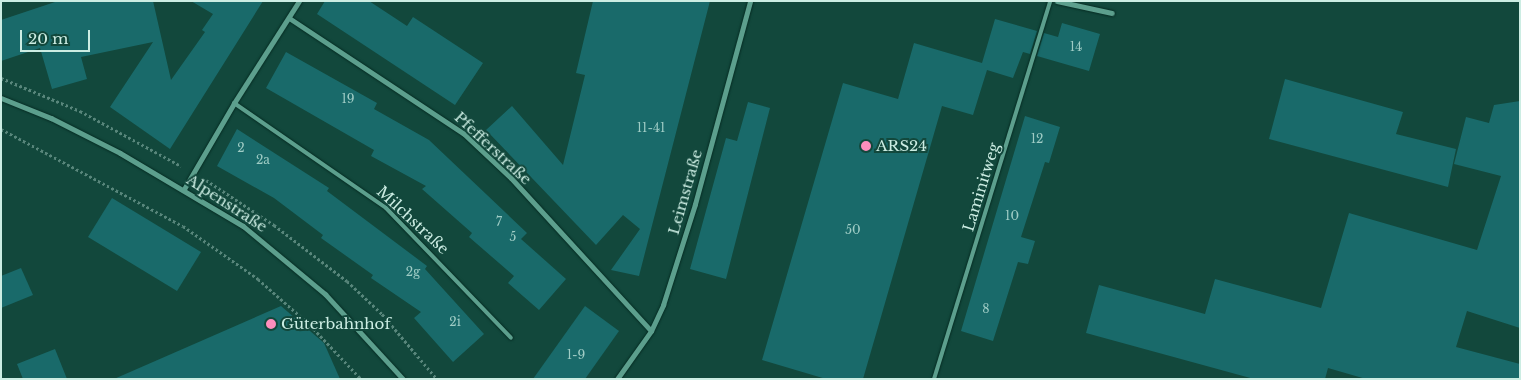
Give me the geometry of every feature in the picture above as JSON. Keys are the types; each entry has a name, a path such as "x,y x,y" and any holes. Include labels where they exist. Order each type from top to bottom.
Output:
{"street":[{"path":"184,189 234,103 299,1"},
{"name":"Leimstraße","path":"617,379 651,331 684,240 750,1"},
{"path":"1057,1 1112,13"},
{"name":"Pfefferstraße","path":"289,18 463,133 511,178 651,331"},
{"name":"Alpenstraße","path":"1,98 85,135 184,189 283,257 344,313 403,379"}],"lane":[{"name":"Laminitweg","path":"934,379 1050,1"},
{"name":"Milchstraße","path":"234,103 386,208 511,338"}],"path":[{"path":"1,129 183,226 258,279 310,325 361,379"}],"building":[{"path":"58,1 153,1 171,80 205,32 202,30 213,14 191,1 263,1 170,149 110,107 153,42 81,57 87,79 52,89 40,48 1,61 1,20"},
{"path":"325,1 369,1 407,26 413,17 483,63 455,105 317,14"},
{"path":"593,1 710,1 639,276 611,270 640,229 623,215 596,245 486,130 512,106 563,165 585,75 576,73"},
{"path":"995,19 1037,31 1030,54 1023,52 1013,78 987,70 973,115 942,106 863,379 826,379 762,360 843,83 898,99 914,43 982,63"},
{"path":"1062,23 1100,34 1089,71 1037,56 1044,33 1058,37"},
{"path":"286,52 377,103 374,109 429,140 527,233 521,239 566,279 539,310 508,283 514,276 469,237 472,233 422,189 426,186 371,156 374,150 266,88"},
{"path":"1285,79 1403,112 1396,134 1456,149 1448,187 1269,139"},
{"path":"1520,101 1520,328 1467,311 1456,347 1520,364 1520,379 1366,379 1328,368 1325,379 1254,379 1086,333 1099,285 1205,314 1215,279 1321,308 1349,213 1477,250 1501,176 1454,164 1466,117 1489,123 1494,105"},
{"path":"748,102 770,108 726,279 690,269 726,138 737,141"},
{"path":"1025,116 1060,127 1049,163 1045,162 1021,237 1035,241 1028,264 1018,262 993,341 961,331"},
{"path":"237,129 329,188 327,191 427,266 425,269 484,334 453,362 414,318 421,312 371,278 373,275 321,238 323,235 274,198 217,166"},
{"path":"112,198 201,252 177,291 88,237"},
{"path":"21,268 33,295 1,308 1,276"},
{"name":"Güterbahnhof","path":"281,306 324,343 340,379 114,379"},
{"path":"585,306 619,331 585,379 533,379"},
{"path":"55,349 67,379 23,379 17,364"}],"place":[{"name":"ARS24","path":"866,146"},
{"name":"Güterbahnhof","path":"271,324"}]}
